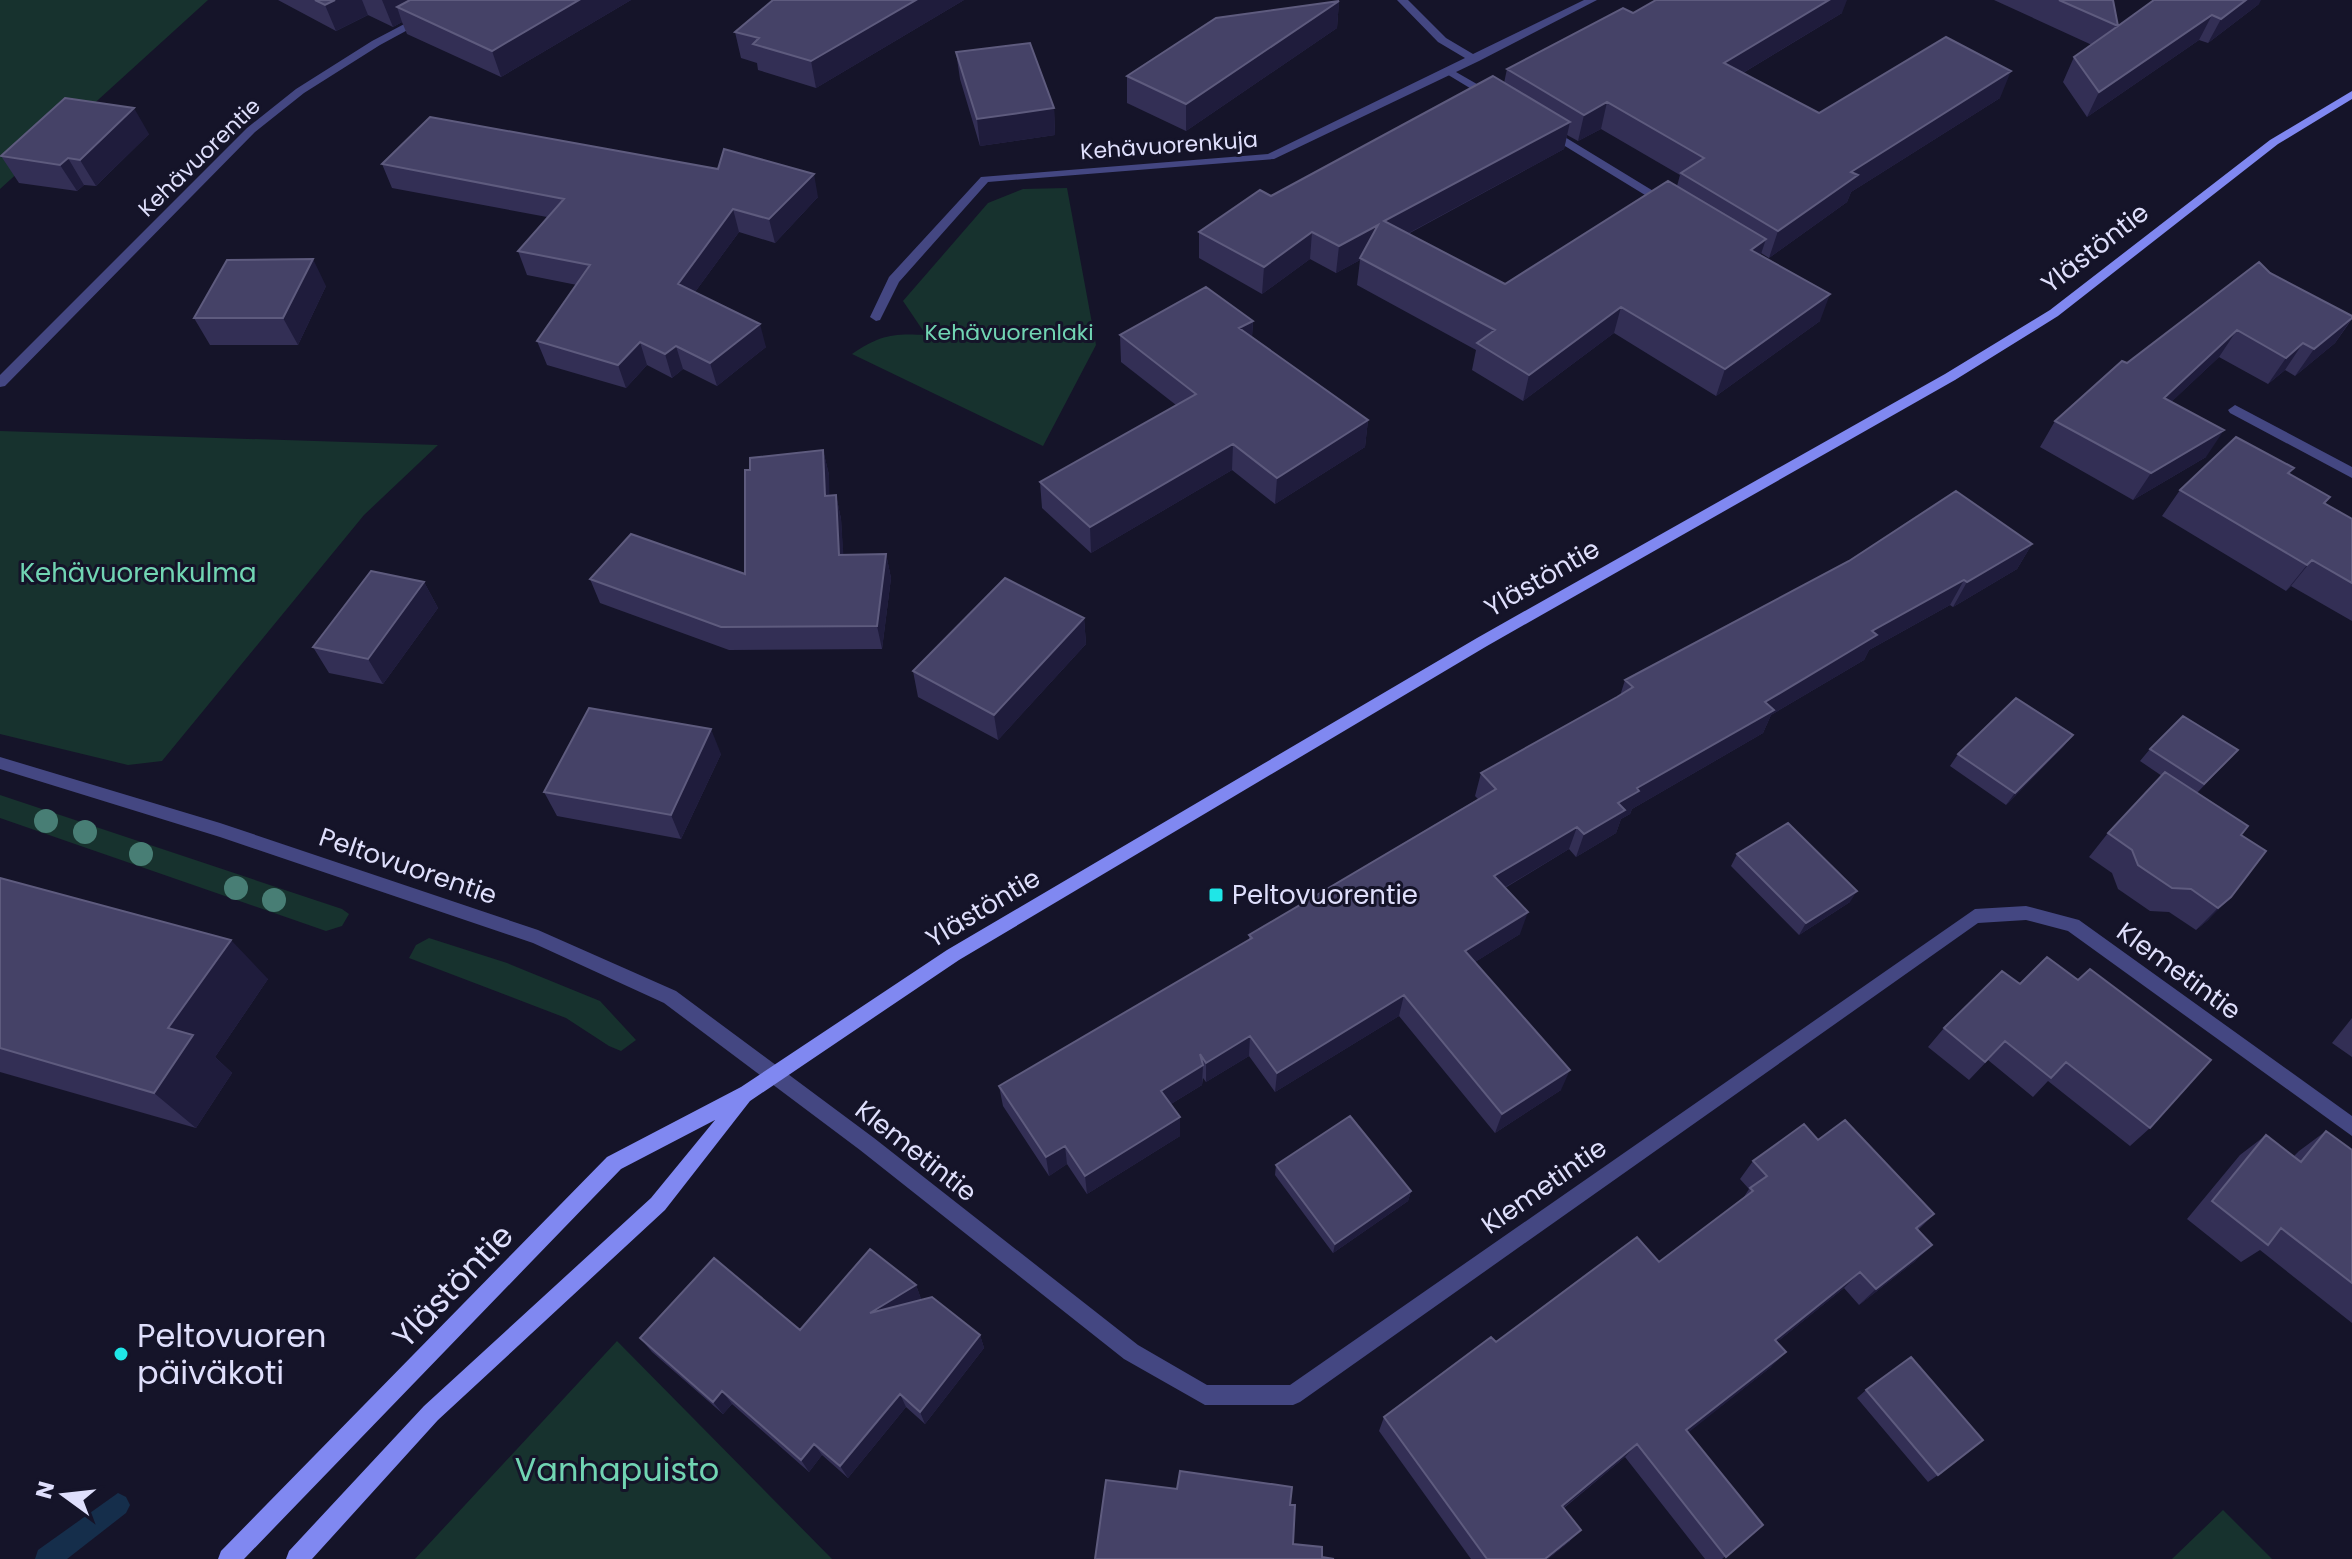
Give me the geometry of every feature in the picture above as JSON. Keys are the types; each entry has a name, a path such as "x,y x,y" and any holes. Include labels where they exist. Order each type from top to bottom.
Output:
{"main road":[{"name":"Ylästöntie","path":"229,1559 614,1163 747,1093 953,955 1482,642 1950,377 2054,313 2274,142 2352,94"},
{"name":"Ylästöntie","path":"297,1559 431,1413 658,1204 747,1093"}],"street":[{"name":"Kehävuorentie","path":"0,383 251,130 300,91 376,43 458,0"},
{"path":"1402,0 1442,40 1475,59"},
{"name":"Kehävuorenkuja","path":"876,317 893,280 985,179 1270,157 1592,0"},
{"path":"1449,71 1502,103"},
{"path":"1529,119 1674,207"},
{"path":"2235,410 2352,473"},
{"name":"Peltovuorentie","path":"0,763 220,830 538,937 670,997 774,1074"},
{"name":"Klemetintie","path":"774,1074 1131,1352 1205,1395 1293,1395 1975,916 2026,913 2073,925 2352,1127"}],"green space":[{"path":"0,0 208,0 0,189"},
{"name":"Kehävuorenlaki","path":"1067,188 1096,345 1043,446 852,354 887,337 926,335 903,301 988,203 1023,189"},
{"name":"Kehävuorenkulma","path":"0,431 438,445 364,515 162,761 128,765 0,734"},
{"path":"0,795 342,909 349,914 342,926 326,931 0,818"},
{"path":"429,938 507,963 600,1001 636,1040 621,1051 566,1018 409,958 416,945"},
{"name":"Vanhapuisto","path":"617,1341 832,1559 415,1559"},
{"path":"2223,1510 2272,1559 2172,1559"}],"building":[{"path":"315,0 335,0 325,5"},
{"path":"410,0 579,0 492,51 397,7"},
{"path":"773,0 916,0 811,61 753,44 759,38 735,32"},
{"path":"1656,0 1829,0 1724,63 1819,113 1946,37 2011,71 1851,172 1858,175 1778,231 1681,173 1704,158 1607,102 1584,115 1507,69 1623,8 1633,13"},
{"path":"2059,0 2113,0 2118,26"},
{"path":"2154,0 2246,0 2221,19 2212,15 2099,92 2074,57"},
{"path":"1339,1 1186,104 1127,76 1216,18"},
{"path":"1030,43 1054,108 977,119 956,52"},
{"path":"1493,76 1570,122 1384,221 1505,284 1668,181 1766,239 1751,250 1830,294 1725,369 1621,307 1529,375 1477,343 1495,330 1360,258 1378,225 1339,246 1312,232 1264,267 1199,232 1260,190 1271,196"},
{"path":"65,98 134,108 80,160 68,158 60,165 1,156"},
{"path":"430,117 718,169 724,149 814,174 769,219 733,209 678,284 760,324 710,363 676,346 665,354 640,342 618,365 537,341 590,265 518,251 564,199 382,164"},
{"path":"313,259 283,318 194,318 227,260"},
{"path":"2259,262 2270,273 2352,318 2314,349 2303,343 2286,358 2237,330 2164,398 2224,430 2151,473 2055,421 2122,361 2127,363"},
{"path":"1206,287 1253,321 1239,328 1368,420 1277,478 1233,444 1090,527 1040,482 1196,394 1120,335"},
{"path":"2236,437 2294,468 2288,473 2330,497 2324,503 2352,519 2352,583 2312,560 2307,565 2180,490"},
{"path":"823,450 825,496 836,495 839,555 886,554 877,626 721,627 590,579 631,534 745,574 745,470 750,470 750,458"},
{"path":"1956,491 2032,544 1872,631 1877,635 1765,702 1774,710 1637,788 1639,791 1618,803 1625,810 1584,834 1577,827 1494,876 1528,912 1465,951 1570,1070 1502,1114 1404,995 1277,1073 1250,1036 1206,1063 1200,1054 1203,1065 1161,1091 1180,1117 1085,1176 1065,1146 1046,1157 999,1086 1252,938 1249,935 1496,789 1481,773 1633,687 1625,680 1849,561"},
{"path":"371,571 424,582 368,659 313,647"},
{"path":"1005,578 1084,618 994,715 913,671"},
{"path":"2016,698 2073,735 2015,793 1958,754"},
{"path":"589,708 711,729 671,815 544,792"},
{"path":"2183,716 2238,750 2204,784 2150,749"},
{"path":"2165,772 2248,826 2241,835 2266,851 2231,897 2218,908 2191,889 2172,888 2138,865 2132,850 2108,833"},
{"path":"1788,823 1857,891 1806,923 1737,854"},
{"path":"0,878 231,940 168,1028 193,1035 154,1093 0,1048"},
{"path":"2047,957 2078,980 2090,969 2211,1060 2150,1128 2066,1062 2051,1078 2005,1041 1985,1062 1944,1028 2002,971 2020,984"},
{"path":"1350,1116 1411,1191 1335,1244 1276,1165"},
{"path":"1845,1120 1934,1214 1916,1228 1932,1245 1876,1289 1860,1272 1775,1340 1786,1352 1686,1430 1763,1525 1726,1557 1637,1444 1562,1506 1581,1530 1545,1559 1487,1559 1384,1417 1491,1337 1496,1342 1637,1237 1659,1262 1753,1191 1750,1188 1767,1176 1753,1161 1804,1124 1818,1140"},
{"path":"2326,1131 2352,1150 2352,1283 2281,1228 2268,1245 2212,1201 2266,1135 2301,1162"},
{"path":"870,1249 916,1285 870,1313 932,1297 980,1335 920,1412 900,1394 840,1466 814,1444 801,1460 722,1391 713,1402 640,1338 714,1258 800,1330"},
{"path":"1911,1357 1983,1440 1938,1475 1866,1390"},
{"path":"1180,1471 1292,1487 1290,1505 1295,1505 1293,1544 1322,1547 1322,1557 1334,1559 1095,1559 1106,1480 1177,1489"}],"waterway":[{"path":"47,1559 118,1505"}],"place":[{"name":"Peltovuorentie","path":"1216,895"},
{"name":"Peltovuoren päiväkoti","path":"121,1354"}]}
